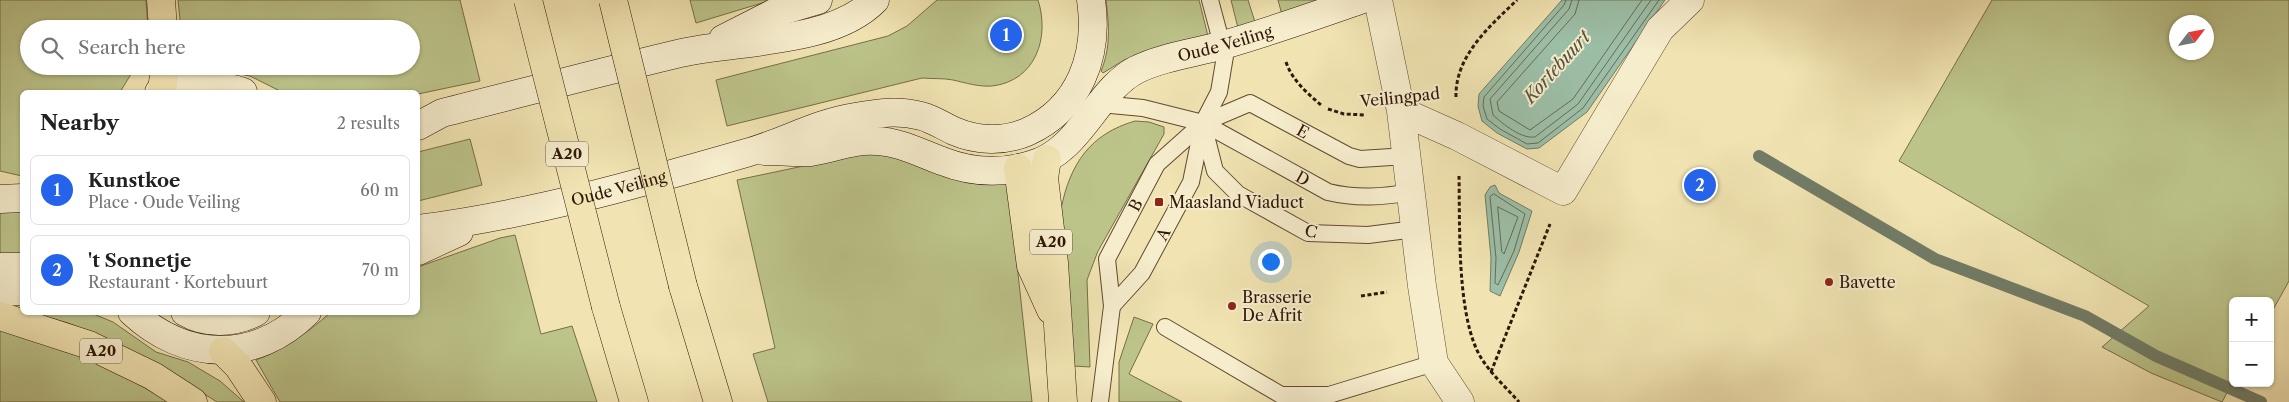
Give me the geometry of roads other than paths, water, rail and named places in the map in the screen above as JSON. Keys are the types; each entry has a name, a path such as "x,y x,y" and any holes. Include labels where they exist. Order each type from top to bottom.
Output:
{"highway":[{"path":"161,0 162,20"},
{"name":"A20","path":"528,0 606,307 634,402"},
{"path":"613,0 683,286 718,402"},
{"name":"A20","path":"1047,159 1044,178 1058,325 1063,402"},
{"name":"A20","path":"1018,168 1031,266 1058,325"},
{"name":"A20","path":"0,316 89,345 153,376 193,402"},
{"path":"223,351 238,366 262,402"}],"main road":[{"path":"708,47 774,13 818,0"},
{"name":"Oude Veiling","path":"420,229 482,221 679,172 753,151 807,129 850,117 897,112 924,116 956,132 985,139 1001,139 1026,132 1057,112 1078,87 1090,59 1094,29 1091,0"},
{"name":"Oude Veiling","path":"753,151 811,152 843,143 887,142 910,148 962,168 995,171 1018,168 1047,159 1066,144 1100,104 1126,77 1136,70 1276,29 1360,0"},
{"path":"1378,0 1401,110 1422,286 1434,363 1460,402"},
{"path":"1401,110 1458,136 1563,191 1660,29 1690,0"},
{"path":"420,124 430,113 708,47 778,39 834,26 861,12 874,1"},
{"path":"162,86 221,87 234,90"},
{"path":"1018,168 1018,150 1026,132"},
{"path":"0,199 20,198"},
{"name":"Oude Veiling","path":"420,251 482,221"},
{"path":"0,267 20,266"},
{"path":"0,292 20,291"},
{"path":"136,315 165,337 184,344 223,351 243,349 263,343 281,334 303,315"},
{"path":"194,315 208,320 226,321 246,315"}],"lane":[{"path":"1203,123 1219,92 1225,56 1210,0"},
{"name":"E","path":"1203,123 1250,103 1349,156 1360,158 1406,156"},
{"name":"D","path":"1100,104 1143,108 1203,123 1328,192 1351,198 1385,197 1412,192"},
{"name":"C","path":"1203,123 1215,170 1220,176 1238,194 1308,233 1368,235 1415,229"},
{"name":"B","path":"1100,402 1112,306 1107,259 1157,164 1203,123"},
{"name":"A","path":"1112,306 1142,273 1191,182 1203,123"},
{"path":"1165,328 1281,395 1329,395 1434,363"}],"water":[{"name":"Kortebuurt","path":"1562,0 1665,0 1587,112 1539,148 1527,149 1497,133 1482,121 1478,106 1479,94"},
{"path":"1495,185 1499,193 1532,211 1519,252 1500,296 1490,291 1491,258 1485,195 1490,187"}],"waterway":[{"path":"1759,156 1935,259 2085,316 2156,356 2261,402"}],"place":[{"name":"Kunstkoe","path":"1006,35"},
{"name":"'t Sonnetje","path":"1700,185"},
{"name":"Maasland Viaduct","path":"1159,202"},
{"name":"Bavette","path":"1829,282"},
{"name":"Brasserie De Afrit","path":"1232,306"}]}
